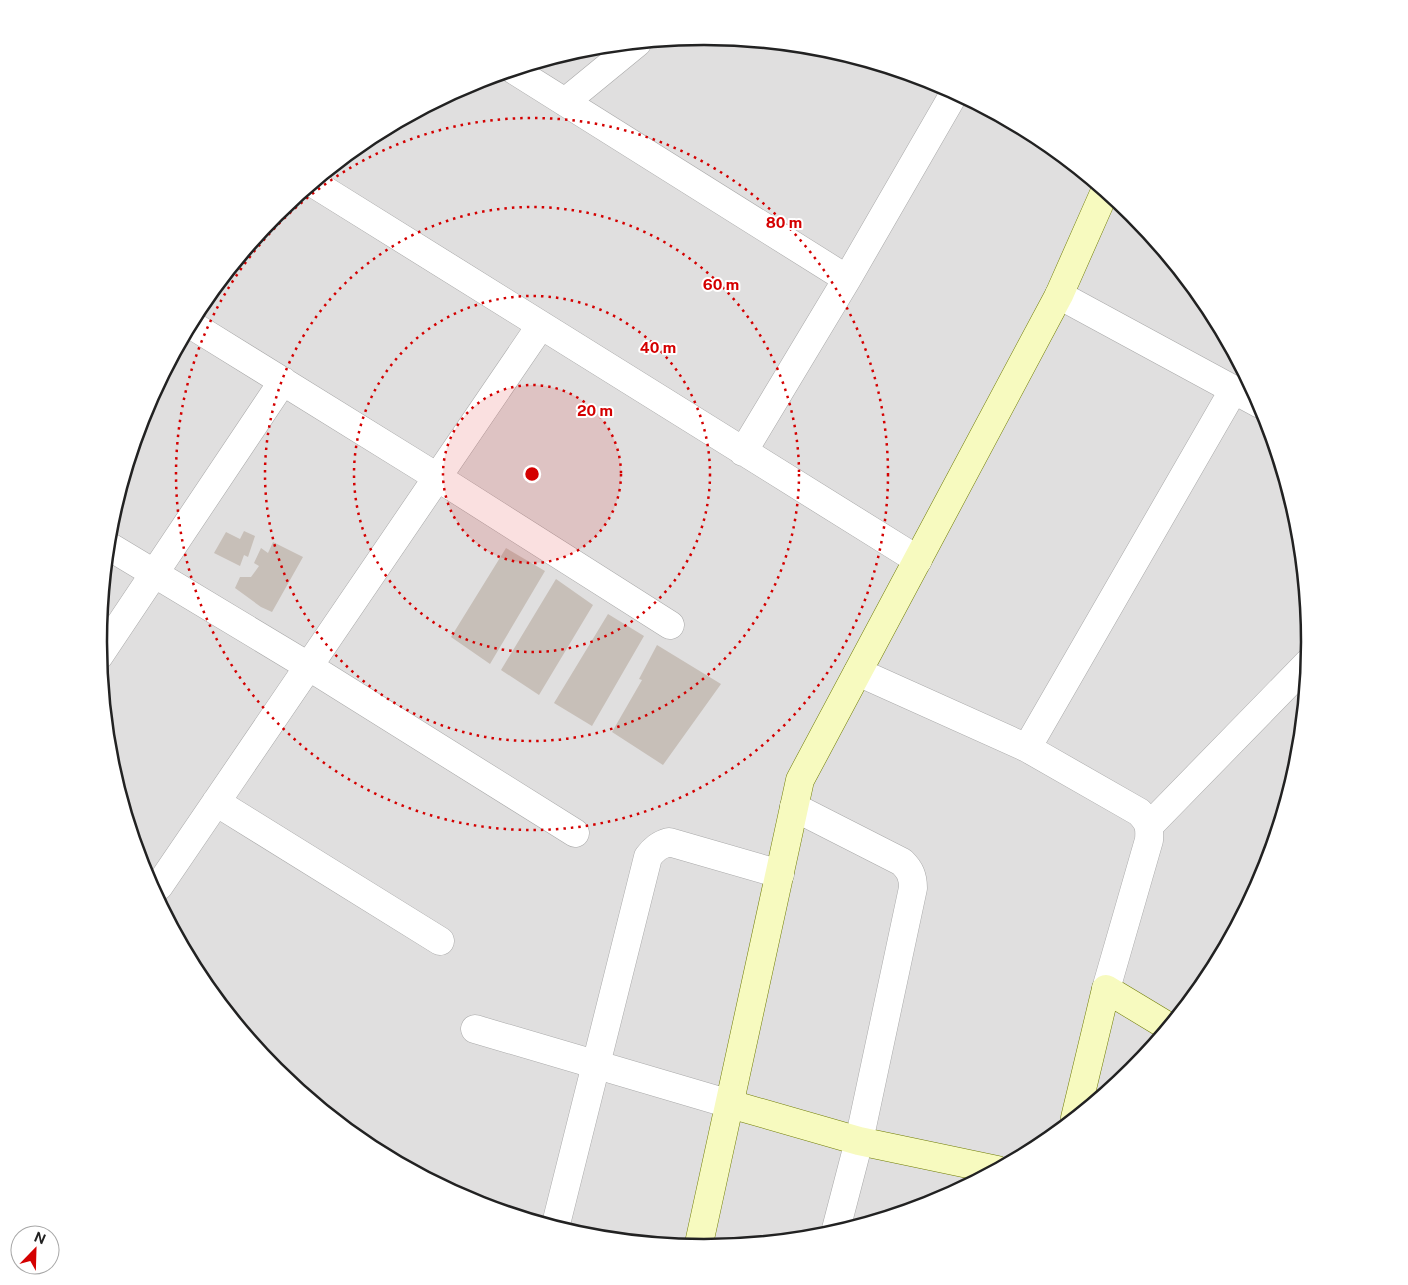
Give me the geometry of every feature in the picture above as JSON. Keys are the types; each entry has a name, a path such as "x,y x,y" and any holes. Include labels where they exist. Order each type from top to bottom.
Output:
{"street":[{"path":"565,102 629,50"},
{"path":"521,74 848,279"},
{"path":"743,452 848,279 950,98"},
{"path":"318,186 918,560"},
{"path":"700,1240 800,780 1059,295 1102,197"},
{"path":"1059,295 1249,397"},
{"path":"159,886 541,325"},
{"path":"197,328 438,477 670,625"},
{"path":"107,644 283,382"},
{"path":"1028,748 1234,389"},
{"path":"114,549 308,666 575,833"},
{"path":"1077,1109 1106,989 1149,840 1150,825 1301,671"},
{"path":"858,672 1028,748 1139,812 1150,825"},
{"path":"216,802 440,940"},
{"path":"794,807 902,862 913,876 913,888 859,1141 837,1225"},
{"path":"557,1222 648,857 661,844 669,842 780,874"},
{"path":"1106,989 1163,1024"},
{"path":"475,1029 859,1141 988,1168"}],"shaded area":[{"path":"665,46 743,46 782,50 821,56 859,65 896,77 933,90 1003,125 1068,168 1098,193 1153,249 1178,279 1201,311 1240,378 1270,450 1281,488 1290,526 1300,603 1302,642 1296,720 1290,759 1270,835 1240,907 1221,941 1201,974 1153,1036 1098,1092 1068,1117 1003,1160 968,1178 933,1195 859,1220 821,1229 743,1239 665,1239 626,1235 587,1229 549,1220 512,1208 475,1195 405,1160 340,1117 310,1092 255,1036 230,1006 207,974 168,907 138,835 127,797 118,759 108,682 108,603 112,565 118,526 138,450 168,378 187,344 207,311 255,249 310,193 340,168 405,125 440,107 475,90 549,65 587,56"}],"building":[{"path":"244,531 255,536 248,557 244,555 240,566 214,553 226,532 240,539"},
{"path":"273,542 303,557 272,612 261,607 235,588 240,577 251,577 259,566 254,563 261,548 268,553"},
{"path":"506,548 545,571 490,664 451,637"},
{"path":"556,579 593,605 539,695 501,670"},
{"path":"608,614 644,636 592,726 554,703"},
{"path":"657,645 721,684 663,765 612,732 642,680 639,679"}]}
